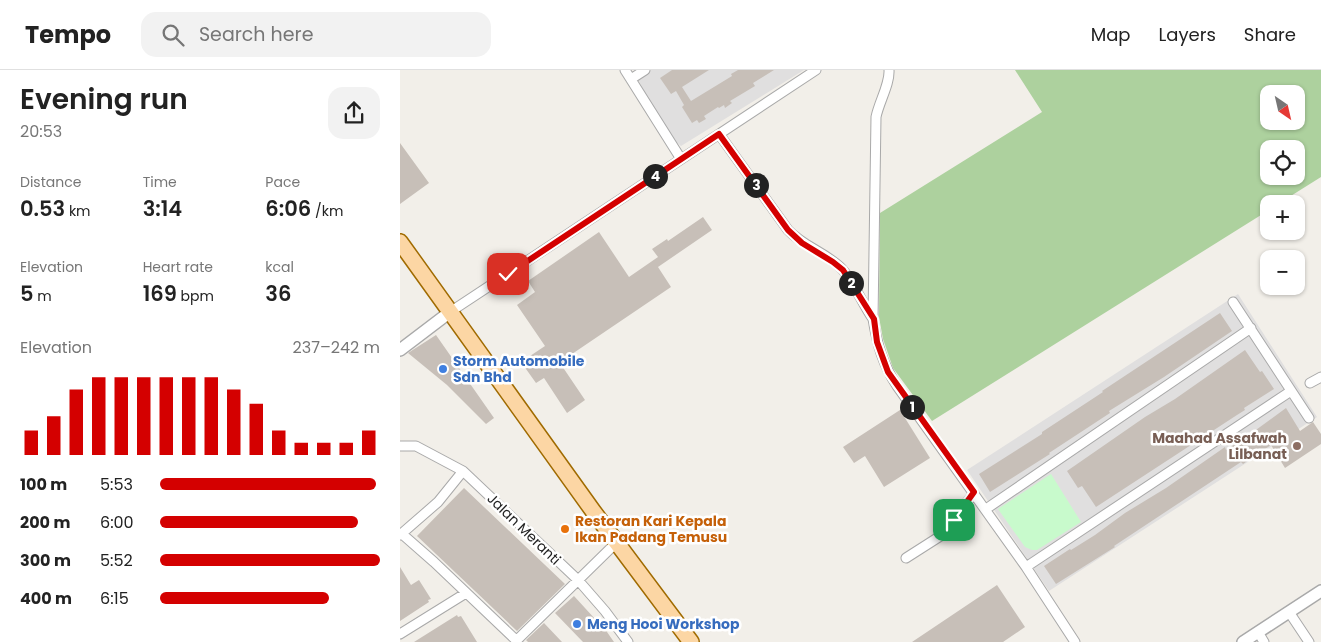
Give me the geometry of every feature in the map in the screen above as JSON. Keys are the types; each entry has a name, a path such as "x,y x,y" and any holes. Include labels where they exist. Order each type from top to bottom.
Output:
{"main road":[{"path":"400,242 691,642"}],"street":[{"path":"625,70 681,159"},
{"path":"631,79 645,70"},
{"path":"400,350 450,312 816,70"},
{"path":"889,70 889,77 880,99 876,117 874,319 877,342 888,372 986,509 1075,642"},
{"path":"719,134 788,230 802,243 843,270 874,319"},
{"path":"1233,302 1309,418"},
{"path":"986,509 1251,328"},
{"path":"1310,383 1321,377"},
{"path":"1026,567 1292,392"},
{"name":"Jalan Meranti","path":"400,446 416,446 463,471 578,580 605,611 628,642"},
{"path":"463,471 438,502 401,535 518,641 617,542"},
{"path":"906,558 947,531 974,492"},
{"path":"1243,642 1261,637 1289,612 1321,591"},
{"path":"400,634 466,593"},
{"path":"1289,612 1309,642"}],"shaded area":[{"path":"651,70 804,70 681,146 675,141 655,113 638,79"},
{"path":"1238,294 1317,417 1049,591 967,470"}],"green space":[{"path":"1015,70 1321,70 1321,177 1292,195 1260,195 1260,216 932,421 893,368 883,339 879,317 880,213 1042,112"},
{"path":"1051,474 1081,522 1037,550 1032,550 1025,547 998,509"}],"building":[{"path":"672,70 709,70 682,87 691,101 732,76 731,74 738,70 774,70 753,83 755,86 730,101 732,103 725,108 724,105 718,107 704,116 706,119 699,123 697,120 692,123 682,107 684,105 676,91 671,94 660,78"},
{"path":"400,143 429,183 400,204"},
{"path":"703,217 712,230 658,267 671,287 572,354 575,357 562,366 585,400 567,413 544,378 536,383 521,362 545,346 517,305 535,292 528,281 599,232 629,277 658,257 652,249 667,239 668,241"},
{"path":"1220,313 1232,331 1109,411 1110,413 1050,454 990,492 979,474 1042,434 1042,432 1102,391"},
{"name":"Storm Automobile Sdn Bhd","path":"436,335 494,418 486,424 447,385 408,353"},
{"path":"1245,350 1274,389 1096,507 1082,486 1078,488 1067,471"},
{"path":"1286,408 1300,431 1313,422 1321,434 1321,444 1285,468 1271,445 1243,464 1241,462 1115,547 1056,584 1044,566 1095,535 1225,447 1226,450 1249,435"},
{"path":"900,410 930,458 884,487 865,456 854,463 843,447"},
{"path":"464,488 565,584 517,631 417,536"},
{"path":"400,567 411,585 419,580 431,599 400,621"},
{"path":"997,585 1025,627 1003,642 912,642"},
{"path":"574,596 614,642 583,642 555,613"},
{"path":"457,615 458,617 461,616 477,642 414,642"},
{"path":"544,623 562,642 528,642 526,640"}],"place":[{"name":"Storm Automobile Sdn Bhd","path":"443,369"},
{"name":"Maahad Assafwah Lilbanat","path":"1297,446"},
{"name":"Restoran Kari Kepala Ikan Padang Temusu","path":"565,529"},
{"name":"Meng Hooi Workshop","path":"577,624"}],"route":[{"path":"508,274 719,134 788,230 802,243 843,270 874,319 877,342 888,372 974,492 954,520"}]}
